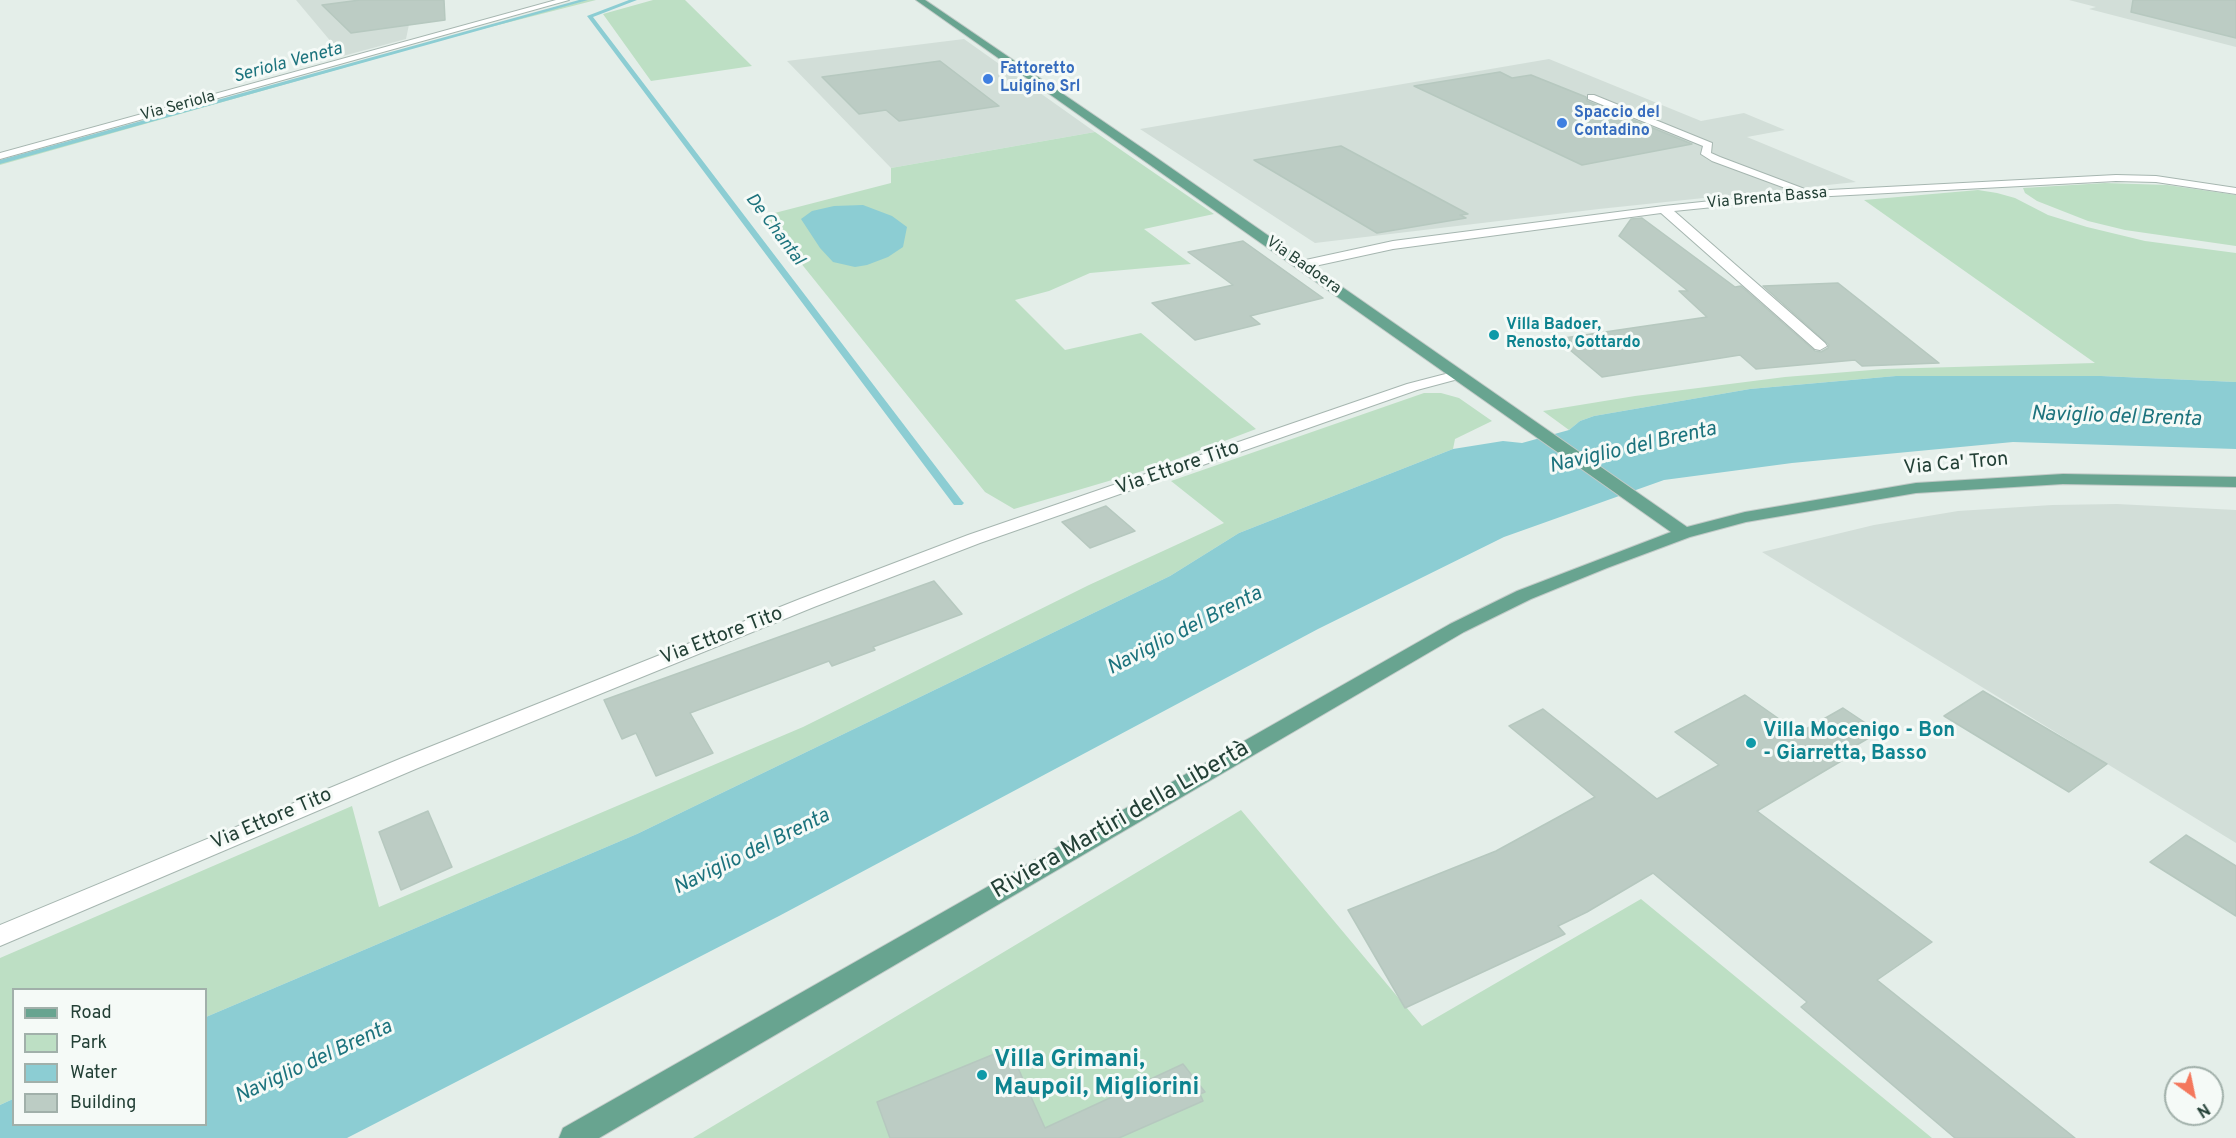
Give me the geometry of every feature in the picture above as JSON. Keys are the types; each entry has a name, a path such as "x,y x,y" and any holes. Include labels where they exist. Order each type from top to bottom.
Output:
{"main road":[{"name":"Via Badoera","path":"920,0 1684,534"},
{"name":"Via Ca' Tron","path":"1684,534 1745,517 1823,501 1916,488 2063,479 2236,482"},
{"name":"Riviera Martiri della Libertà","path":"573,1138 1457,628 1524,594 1684,534"}],"street":[{"name":"Via Seriola","path":"0,156 565,0"},
{"path":"1591,97 1708,145 1706,154 1716,159 1812,194"},
{"name":"Via Brenta Bassa","path":"1301,265 1393,245 1664,209 1812,194 2116,178 2167,180 2236,191"},
{"path":"1664,209 1820,346"},
{"name":"Via Ettore Tito","path":"0,936 410,763 807,603 986,536 1412,387 1457,375"}],"shaded area":[{"path":"296,0 414,0 406,39 343,56"},
{"path":"2069,0 2236,0 2236,47 2089,9 2096,7"},
{"path":"964,39 1095,132 891,168 787,61"},
{"path":"1549,59 1701,121 1744,113 1785,130 1747,137 1856,182 1599,209 1315,243 1140,129"},
{"path":"2117,504 2236,510 2236,843 1762,552 1874,525 1958,511 2052,505"}],"green space":[{"path":"586,0 596,0 472,32"},
{"path":"653,0 685,0 752,66 651,81 603,14"},
{"path":"418,47 0,165 0,163"},
{"path":"1095,132 1214,214 1144,229 1191,264 1090,273 1049,291 1015,300 1065,350 1141,333 1256,429 1156,467 1014,509 985,492 763,216 891,183 891,168"},
{"path":"2105,183 2167,185 2236,195 2236,246 2125,230 2088,221 2037,201 2025,193 2023,188"},
{"path":"1978,190 2015,198 2048,215 2087,227 2145,241 2236,253 2236,382 2101,376 1896,376 1750,389 1594,416 1580,421 1569,430 1543,411 1635,396 1785,377 1884,369 2095,363 1864,200"},
{"path":"1424,393 1441,393 1459,398 1492,421 1455,439 1453,449 1239,533 1170,576 637,834 207,1017 207,988 12,988 12,1099 0,1105 0,958 352,806 379,907 803,727 1089,585 1224,523 1171,481"},
{"path":"1241,810 1422,1026 1641,899 1932,1138 693,1138"}],"water":[{"path":"863,205 892,216 907,227 903,247 888,257 867,265 855,267 833,262 820,248 801,219 812,211 834,206"},
{"name":"Naviglio del Brenta","path":"1896,376 2101,376 2236,382 2236,449 2013,442 1792,463 1664,480 1504,537 1318,629 779,916 347,1138 0,1138 0,1105 12,1099 12,1126 207,1126 207,1017 637,834 1170,576 1239,533 1453,449 1503,441 1522,443 1569,430 1580,421 1594,416 1750,389"}],"building":[{"path":"360,0 444,0 445,20 351,33 322,5"},
{"path":"2133,0 2236,0 2236,38 2131,12"},
{"path":"940,61 999,106 899,121 886,110 859,114 822,77"},
{"path":"1500,72 1512,78 1531,75 1586,97 1587,101 1692,144 1582,165 1414,86"},
{"path":"1341,146 1468,214 1460,215 1466,218 1377,233 1254,160"},
{"path":"1642,218 1735,287 1741,286 1815,351 1821,352 1829,345 1763,286 1838,283 1939,363 1862,366 1855,360 1756,369 1740,355 1602,377 1557,339 1707,317 1679,291 1688,291 1619,236 1631,219"},
{"path":"1243,241 1323,298 1250,316 1260,324 1195,340 1152,303 1233,285 1188,252"},
{"path":"1106,506 1135,531 1090,548 1062,522"},
{"path":"934,581 962,614 873,647 875,650 832,666 829,661 690,713 713,753 656,776 636,733 622,739 604,700"},
{"path":"1983,691 2107,764 2069,792 1944,716"},
{"path":"1745,695 1799,733 1843,708 1879,732 1838,756 1843,760 1757,811 1932,942 1877,980 2075,1138 1955,1138 1801,1007 1807,1002 1653,873 1587,912 1558,926 1565,934 1405,1008 1348,910 1496,851 1595,797 1509,726 1543,709 1657,799 1719,765 1675,732"},
{"path":"428,811 452,867 401,890 379,832"},
{"path":"2186,835 2236,866 2236,916 2150,862"},
{"name":"Villa Grimani, Maupoil, Migliorini","path":"1009,1048 1045,1128 1183,1064 1205,1092 1200,1094 1203,1101 1119,1138 890,1138 877,1102"}],"waterway":[{"name":"Seriola Veneta","path":"0,162 585,0"},
{"name":"De Chantal","path":"634,0 590,16 958,503"}],"place":[{"name":"Fattoretto Luigino Srl","path":"988,79"},
{"name":"Spaccio del Contadino","path":"1562,123"},
{"name":"Villa Badoer, Renosto, Gottardo","path":"1494,335"},
{"name":"Villa Mocenigo - Bon - Giarretta, Basso","path":"1751,743"},
{"name":"Villa Grimani, Maupoil, Migliorini","path":"982,1075"}]}
